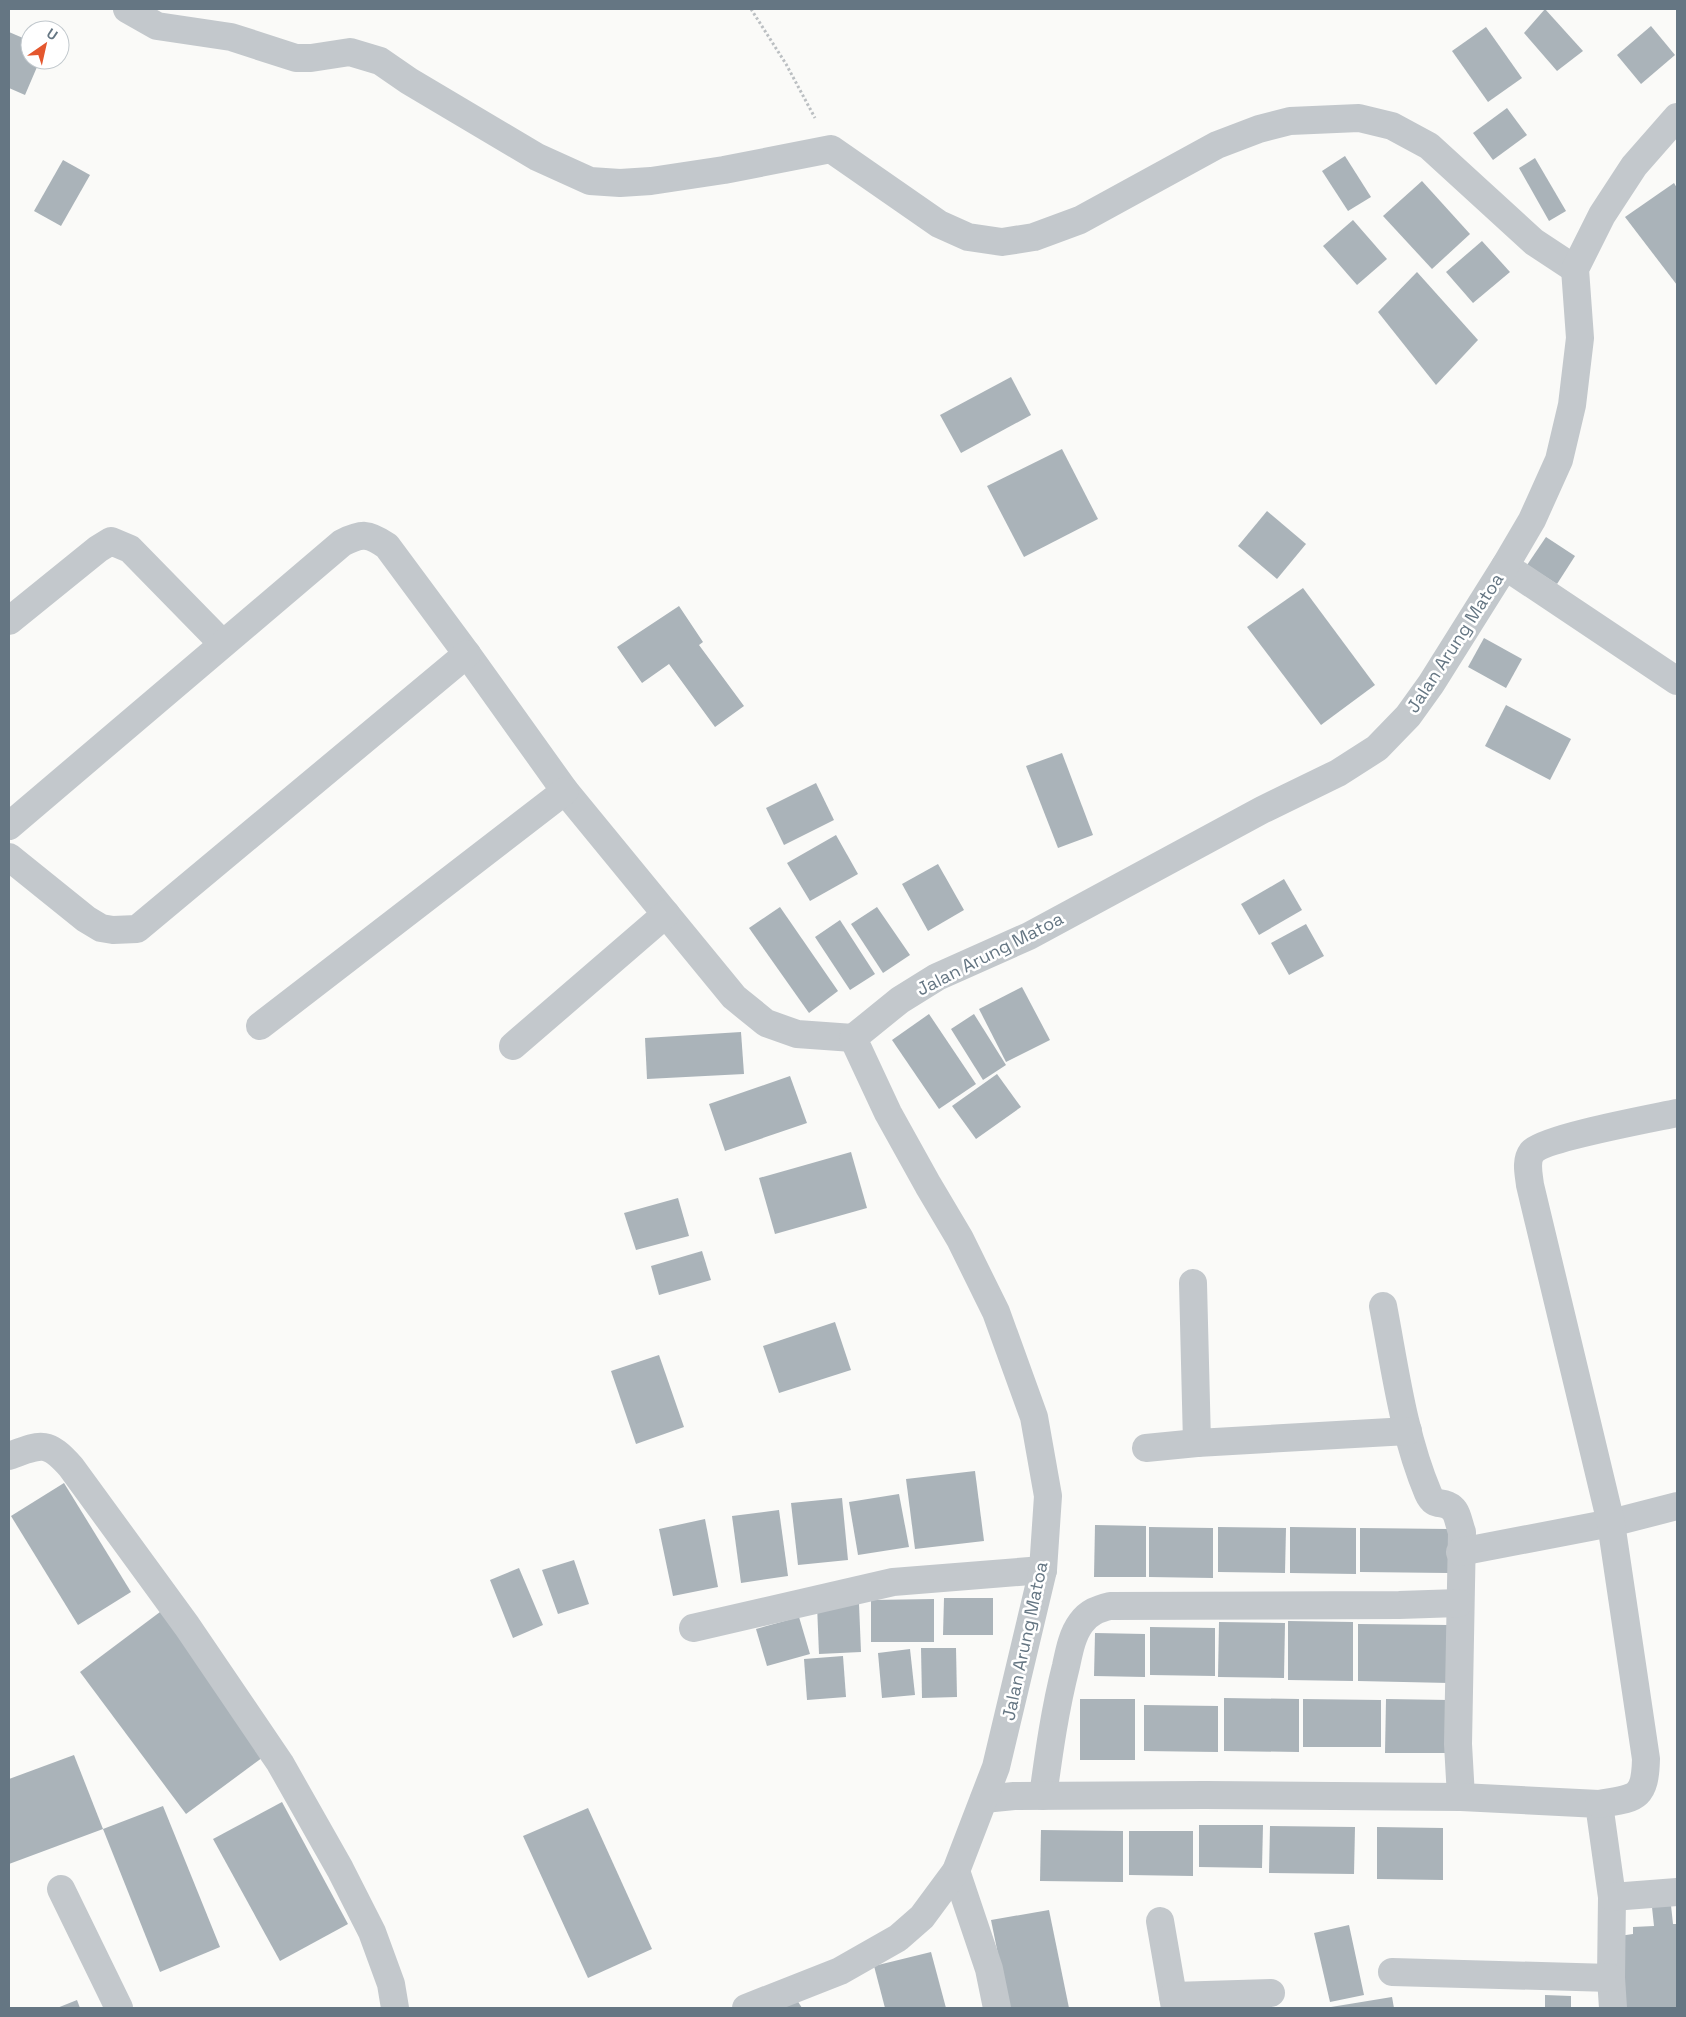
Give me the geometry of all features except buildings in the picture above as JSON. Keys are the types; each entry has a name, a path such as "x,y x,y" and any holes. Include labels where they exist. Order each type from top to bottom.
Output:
{"street":[{"path":"127,9 158,26 231,37 296,58 311,58 350,52 380,61 409,81 537,157 590,181 620,183 651,181 724,170 831,149 939,224 968,237 1002,242 1034,237 1080,220 1217,145 1260,129 1290,121 1359,118 1392,126 1429,146 1534,242 1575,269 1602,215 1634,166 1677,117"},
{"name":"Jalan Arung Matoa","path":"746,2008 840,1971 898,1938 922,1918 956,1871 996,1767 1043,1570 1048,1496 1031,1408 996,1312 960,1239 888,1113 853,1038 900,1000 937,977 1029,936 1262,810 1338,773 1377,748 1408,716 1431,684 1505,566 1532,520 1560,460 1572,405 1580,338 1575,269"},
{"path":"9,826 222,643 342,543 356,536 373,537 387,546 468,654 565,791 734,997 766,1023 797,1034 853,1038"},
{"path":"9,620 98,549 111,541 130,549 222,643"},
{"path":"1505,566 1677,681"},
{"path":"9,857 86,919 101,928 113,930 137,929 468,654"},
{"path":"260,1026 565,791"},
{"path":"513,1046 666,914"},
{"path":"984,1799 1043,1796 1461,1797 1600,1804 1630,1799 1641,1790 1646,1778 1646,1759 1610,1523 1530,1186 1527,1164 1533,1152 1545,1144 1603,1128 1677,1113"},
{"path":"1194,1283 1197,1443"},
{"path":"1383,1306 1408,1431 1416,1459 1431,1499 1438,1504 1446,1504 1452,1508 1462,1532 1459,1602 1458,1744 1461,1797"},
{"path":"1146,1448 1197,1443 1408,1431"},
{"path":"9,1456 45,1446 57,1451 71,1467 186,1626 280,1763 340,1869 383,1958 391,1984 395,2008"},
{"path":"1460,1552 1610,1523 1677,1506"},
{"path":"693,1628 894,1582 1043,1570"},
{"path":"1043,1796 1056,1706 1071,1644 1079,1625 1095,1610 1110,1606 1399,1605 1459,1602"},
{"path":"1600,1804 1612,1897 1611,1978 1613,2008"},
{"path":"956,1871 989,1969 997,2008"},
{"path":"61,1889 120,2008"},
{"path":"1612,1897 1677,1892"},
{"path":"1160,1921 1174,2002 1271,1993"},
{"path":"1392,1972 1611,1978"}],"path":[{"path":"751,9 786,64 831,149"}]}
